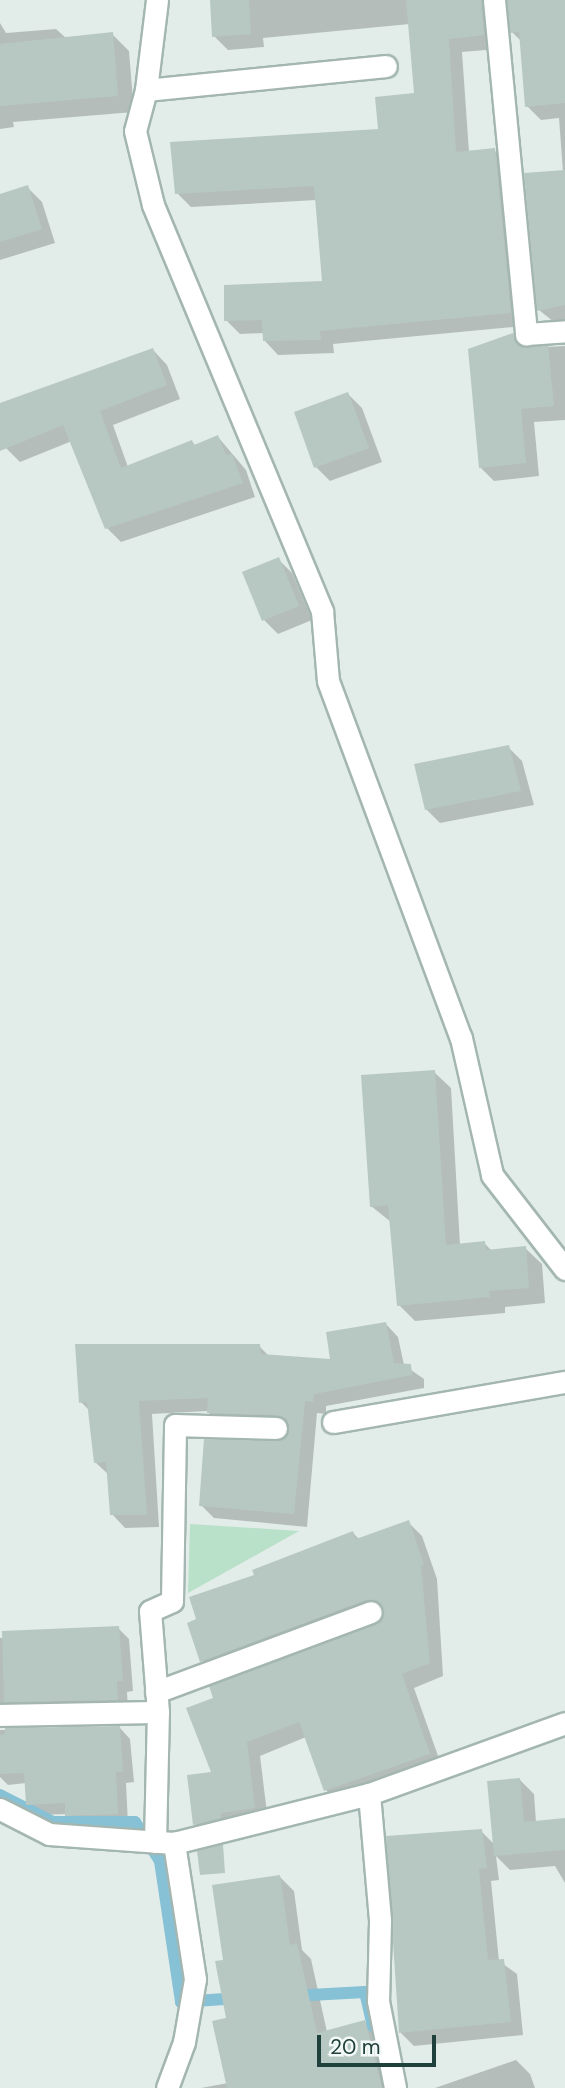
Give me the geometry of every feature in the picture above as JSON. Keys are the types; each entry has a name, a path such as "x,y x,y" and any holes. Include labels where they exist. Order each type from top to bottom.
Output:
{"street":[{"path":"157,0 146,90 135,131 153,205 323,611 328,681 461,1038 492,1175 565,1269"},
{"path":"494,0 526,334 565,331"},
{"path":"146,90 386,66"},
{"path":"333,1422 565,1382"},
{"path":"167,2088 184,2042 195,1979 165,1842 150,1611 172,1601 175,1424 276,1428"},
{"path":"0,1715 157,1702 371,1612"},
{"path":"0,1809 49,1834 165,1842 369,1794 565,1723"},
{"path":"369,1794 380,1921 378,2001 395,2088"}],"green space":[{"path":"190,1524 299,1531 188,1593"}],"building":[{"path":"210,0 249,0 251,34 212,37"},
{"path":"406,0 481,0 484,35 449,39 456,152 495,148 511,313 320,331 321,340 263,341 262,320 224,321 224,285 322,281 314,186 175,194 170,142 378,129 375,97 414,93"},
{"path":"507,0 565,0 565,103 525,107 519,32 510,33"},
{"path":"113,32 118,96 0,106 0,44"},
{"path":"565,170 565,305 537,311 524,173"},
{"path":"28,185 42,229 0,242 0,194"},
{"path":"513,333 521,346 548,345 554,406 521,409 526,463 479,468 468,349"},
{"path":"153,348 167,385 100,411 121,468 192,440 194,445 218,435 226,455 232,454 243,483 105,529 63,425 0,451 0,403"},
{"path":"348,392 369,448 314,468 294,412"},
{"path":"279,557 299,606 262,621 242,572"},
{"path":"509,745 521,791 425,810 414,764"},
{"path":"435,1070 446,1245 485,1241 486,1250 526,1246 529,1288 489,1291 490,1297 397,1306 388,1205 370,1207 361,1075"},
{"path":"386,1322 394,1363 411,1364 412,1375 314,1394 313,1402 305,1401 294,1514 199,1506 204,1439 276,1441 289,1429 287,1421 277,1415 207,1413 208,1398 139,1401 147,1515 110,1515 106,1462 94,1463 87,1402 79,1403 75,1344 260,1344 261,1354 330,1359 326,1332"},
{"path":"409,1520 424,1565 421,1566 430,1663 402,1674 430,1754 324,1791 299,1722 247,1742 255,1808 221,1813 221,1818 193,1825 187,1775 211,1772 186,1708 213,1698 209,1686 376,1624 384,1614 379,1602 366,1600 200,1662 187,1623 196,1619 189,1597 254,1575 252,1570 353,1531 356,1539"},
{"path":"119,1626 123,1681 117,1681 118,1700 4,1702 2,1631"},
{"path":"120,1726 123,1772 116,1772 118,1814 65,1816 65,1803 26,1805 24,1773 0,1774 0,1735 5,1734 5,1728"},
{"path":"520,1778 524,1822 565,1818 565,1850 494,1856 487,1781"},
{"path":"482,1829 487,1868 479,1869 488,1960 504,1959 511,2022 399,2033 386,1836"},
{"path":"223,1844 225,1873 200,1875 197,1851"},
{"path":"280,1875 290,1945 297,1943 317,2033 365,2020 382,2088 227,2088 212,2021 226,2018 215,1961 223,1960 212,1885"}],"waterway":[{"path":"0,1795 53,1822 135,1822 160,1861 181,2002 239,1998"},
{"path":"292,1996 365,1992 373,2026"}]}
